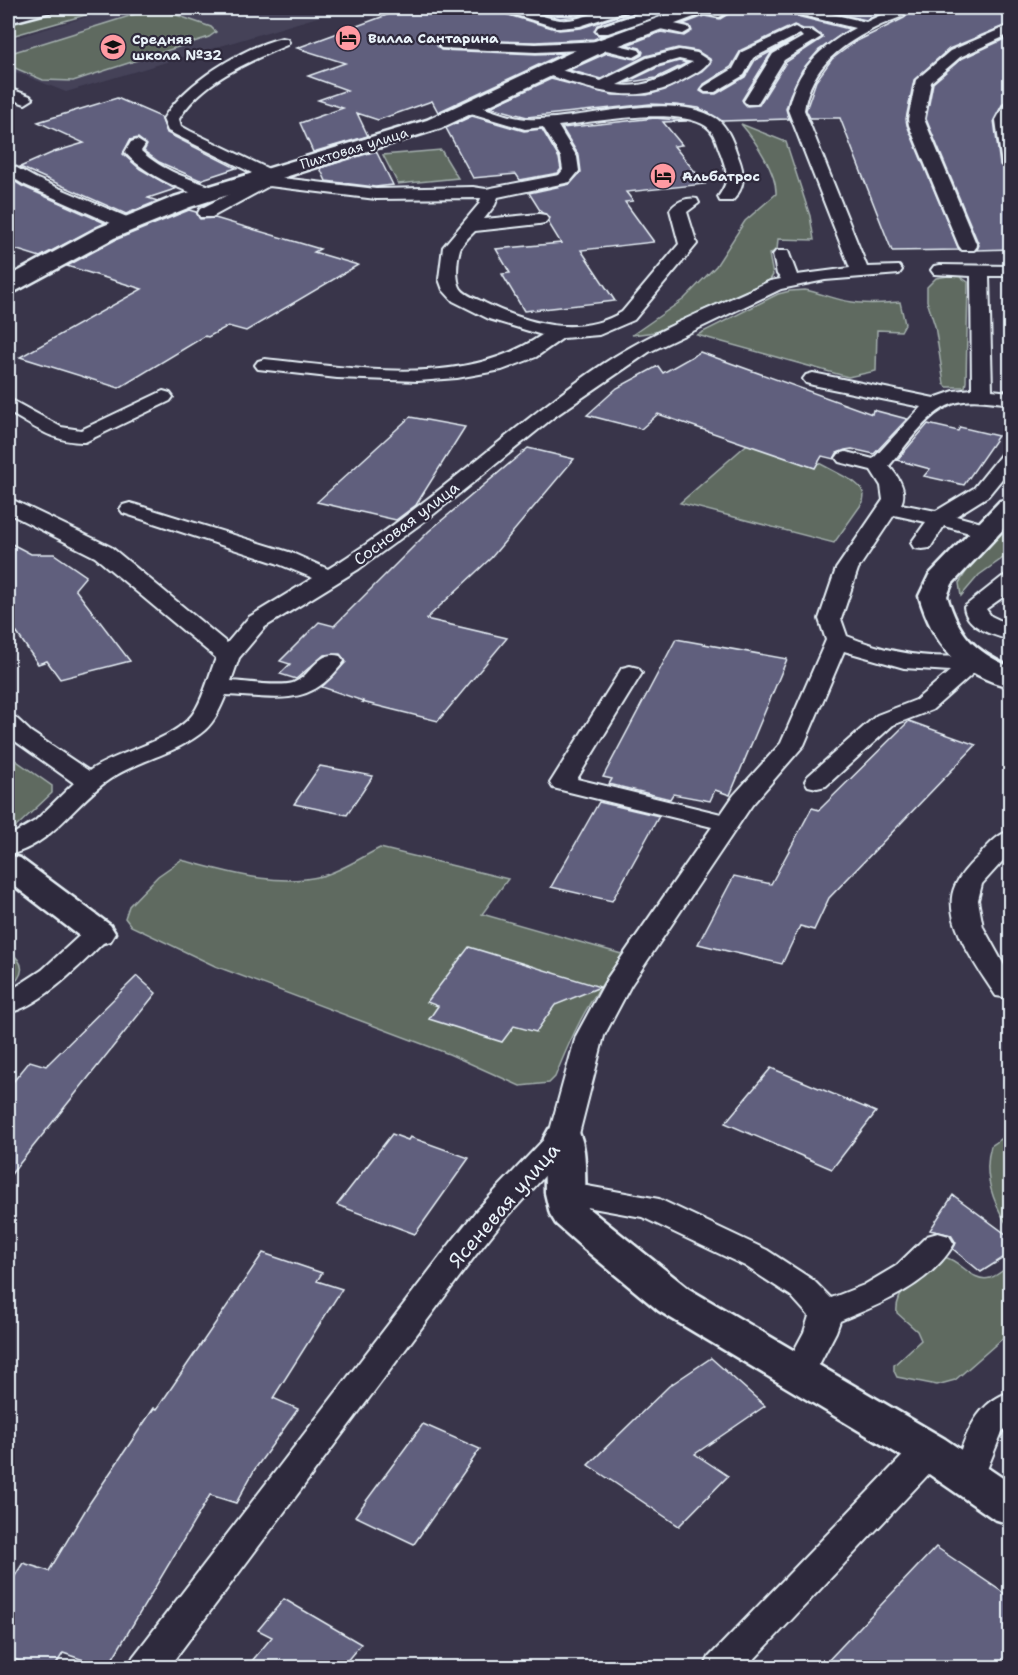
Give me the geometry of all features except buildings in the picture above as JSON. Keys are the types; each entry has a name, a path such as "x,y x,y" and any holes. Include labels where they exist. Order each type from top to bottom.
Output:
{"street":[{"path":"8,18 44,8"},
{"name":"Пихтовая улица","path":"11,282 128,224 210,192 434,124 662,16 707,10"},
{"path":"1011,507 939,581 933,596 948,635 962,652 974,662 1011,678"},
{"path":"8,865 98,933"},
{"name":"Ясеневая улица","path":"563,1138 565,1193 570,1214 674,1300 929,1451 1011,1506"}],"lane":[{"path":"508,8 559,24 575,23 621,8"},
{"path":"791,8 865,26"},
{"path":"860,271 796,110 796,100 812,67 849,35 907,8"},
{"path":"662,16 683,30"},
{"path":"968,246 917,125 916,115 922,83 955,54 1011,29"},
{"path":"710,89 739,72 747,55 801,32 814,37 778,57 757,82 752,100"},
{"path":"282,42 227,68 184,100 171,119 174,128 262,178 320,189 394,195 473,192 486,194 564,179 571,171 570,157 548,122"},
{"path":"446,45 536,48 602,45 634,53"},
{"path":"549,71 603,86 626,92 648,91 702,61 683,54 667,56 603,86"},
{"path":"8,93 25,99"},
{"path":"1011,107 1004,120 1011,165"},
{"path":"470,108 525,124 659,112 679,112 700,117 711,122 719,130 732,164 736,181 733,191 726,197"},
{"path":"137,144 133,152 143,163 210,192"},
{"path":"8,168 29,181 128,224"},
{"path":"206,213 262,178"},
{"path":"486,194 490,198 487,205 452,247 448,279 452,290 459,297 495,315 558,333 606,327 628,316 688,244 678,210 691,203"},
{"path":"470,226 539,219"},
{"path":"782,255 786,274 792,280"},
{"name":"Сосновая улица","path":"8,847 44,826 89,782 122,763 185,735 198,724 208,710 228,656 257,622 330,577 427,510 547,412 610,368 652,344 776,285 792,280 860,271 893,270"},
{"path":"940,270 1011,271"},
{"path":"980,270 982,395"},
{"path":"265,365 378,374 427,375 467,371 501,363 550,340 558,333"},
{"path":"813,379 934,404"},
{"path":"878,466 934,404 953,397 982,395 1011,398"},
{"path":"8,404 63,436 74,437 85,436 164,397"},
{"path":"922,543 939,518 981,492 1011,456"},
{"path":"563,1138 590,1036 618,983 743,800 792,745 837,639 830,618 847,569 888,507 894,493 887,475 878,466 846,458"},
{"path":"8,505 103,552 228,656"},
{"path":"888,507 988,532"},
{"path":"130,509 284,558 330,577"},
{"path":"1011,582 975,608 976,615 983,621 1011,633"},
{"path":"837,639 864,652 914,662 950,665 974,662"},
{"path":"216,687 293,691 310,684 332,661"},
{"path":"817,781 885,720 924,705 974,662"},
{"path":"630,673 562,783 728,823"},
{"path":"8,723 22,737 89,782"},
{"path":"1006,990 973,934 966,912 965,896 968,885 1011,838"},
{"path":"8,1004 52,976 98,933"},
{"name":"Ясеневая улица","path":"146,1668 464,1248 487,1219 563,1138"},
{"path":"565,1193 648,1207 756,1258 802,1288 826,1313"},
{"path":"798,1373 820,1332 826,1313 874,1293 907,1274 938,1244"},
{"path":"968,1477 988,1424 1011,1405"},
{"path":"722,1668 929,1451"}],"shaded area":[{"name":"Средняя школа №32","path":"117,8 348,8 66,92 8,69 8,40"}],"green space":[{"path":"62,8 110,8 8,37 8,23"},
{"path":"162,10 211,27 216,32 209,37 73,81 43,80 8,65 8,54 139,13"},
{"path":"741,124 786,142 810,216 814,240 778,239 777,250 769,254 773,275 770,280 655,332 632,335 684,299 716,266 745,221 776,194 769,167 753,139"},
{"path":"441,150 458,178 398,184 383,155"},
{"path":"959,276 968,282 965,387 947,387 944,384 935,326 927,301 927,287 936,278"},
{"path":"805,290 858,303 900,302 905,324 901,331 877,330 876,371 848,377 697,335 778,294"},
{"path":"752,440 800,453 853,481 861,488 864,495 863,502 834,543 680,503"},
{"path":"1010,523 1010,553 979,575 961,596 959,583 967,570"},
{"path":"8,755 52,786 52,793 16,827 8,831"},
{"path":"380,848 508,879 482,914 625,955 593,998 555,1077 549,1083 520,1086 449,1054 215,966 131,926 125,918 129,906 158,876 181,860 251,877 304,879 337,871"},
{"path":"8,951 18,960 22,969 18,979 8,989"},
{"path":"1010,1133 1010,1229 991,1189 988,1168 991,1146"},
{"path":"944,1257 984,1279 995,1276 1010,1265 1010,1332 955,1380 937,1385 897,1377 894,1365 921,1340 917,1331 897,1313 897,1304 901,1295 913,1281"}],"place":[{"name":"Вилла Сантарина","path":"348,38"},
{"name":"Средняя школа №32","path":"113,47"},
{"name":"Альбатрос","path":"663,176"}]}
